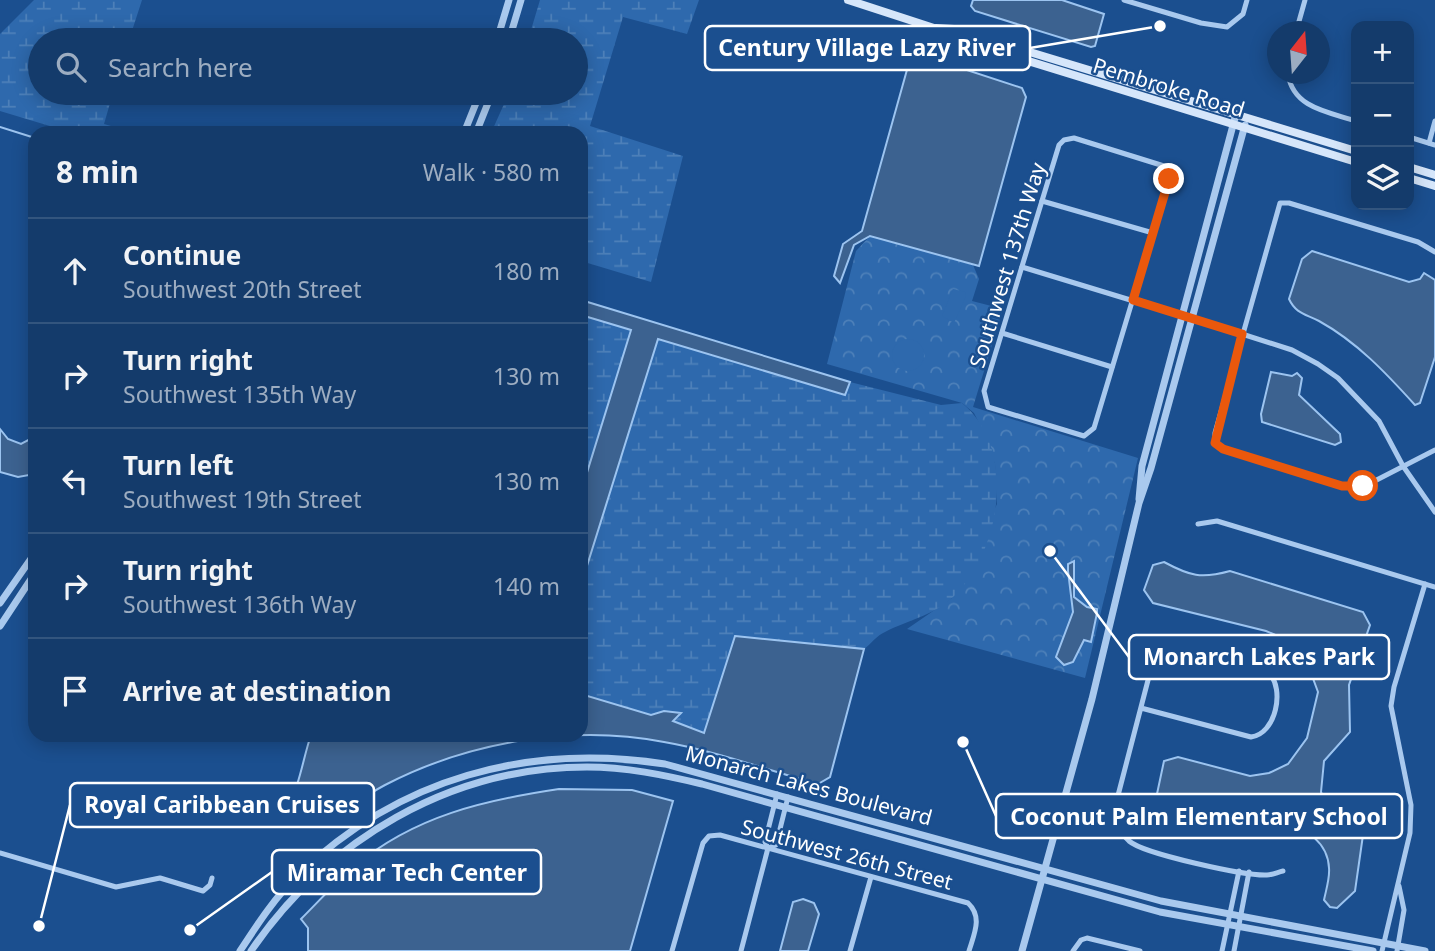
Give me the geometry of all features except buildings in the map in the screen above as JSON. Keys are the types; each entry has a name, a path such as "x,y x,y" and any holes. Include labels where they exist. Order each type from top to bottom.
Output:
{"main road":[{"name":"Pembroke Road","path":"848,0 934,28 947,36 1351,160"},
{"name":"Pembroke Road","path":"934,28 954,29 1351,149"},
{"path":"1414,169 1435,175"},
{"path":"1414,180 1435,186"}],"street":[{"path":"500,28 509,0"},
{"path":"513,28 521,0"},
{"path":"1124,0 1200,23 1227,27 1237,22 1243,14 1247,0"},
{"path":"1299,21 1305,0"},
{"path":"1290,84 1302,102 1351,119"},
{"path":"467,126 475,105"},
{"path":"479,126 487,105"},
{"path":"1139,503 1142,466 1236,114"},
{"path":"1022,951 1092,699 1139,503 1193,319 1247,118"},
{"path":"1414,139 1432,144 1435,121"},
{"name":"Southwest 137th Way","path":"1112,367 1094,428 1084,436 988,407 984,401 1059,145 1064,140 1085,141 1164,166 1169,171 1153,233"},
{"path":"1002,333 1112,367 1133,300 1153,233 1042,201"},
{"path":"1435,252 1418,242 1289,202 1280,203 1242,334 1215,443 1223,449 1342,486 1363,486 1435,450"},
{"path":"1022,267 1292,350 1339,378 1379,421 1403,466 1435,512"},
{"path":"1198,524 1217,521 1435,587"},
{"path":"0,603 28,563"},
{"path":"0,626 28,584"},
{"path":"1383,947 1410,833 1411,805 1391,706 1394,687 1425,584"},
{"path":"1141,708 1251,737 1260,736 1268,728 1279,692 1277,681 1269,673 1173,646 1160,651 1153,661 1117,787 1115,807 1118,827 1135,845 1162,855 1238,871 1267,875 1283,871"},
{"name":"Monarch Lakes Boulevard","path":"240,951 267,911 297,876 376,814 442,783 525,761 566,757 634,759 717,777 1161,901 1383,947 1425,951"},
{"name":"Monarch Lakes Boulevard","path":"251,951 274,917 306,882 356,841 406,810 446,793 527,771 589,766 649,772 1160,912 1373,951"},
{"path":"649,772 652,767 703,778 717,777"},
{"path":"741,951 768,848 765,842 777,794"},
{"path":"768,848 776,845 788,797"},
{"path":"767,834 778,837"},
{"name":"Southwest 26th Street","path":"672,951 697,857 709,836 720,835 968,903 975,910 977,923 969,951"},
{"path":"0,853 116,887 160,878 203,891 210,886 212,878"},
{"path":"1222,951 1238,871"},
{"path":"1234,951 1250,872"},
{"path":"850,951 871,877"},
{"path":"1398,883 1404,910 1398,948"},
{"path":"1073,951 1080,940 1095,939 1140,951"}],"green space":[{"path":"34,0 142,0 133,28 28,28 28,105 110,105 104,124 111,126 50,126 0,111 0,34"},
{"path":"540,0 699,0 687,34 623,17 590,126 683,156 651,282 588,263 588,126 494,126 504,105 588,105 588,28 532,28"},
{"path":"870,236 973,265 979,279 972,301 1003,309 973,407 1138,458 1085,678 907,629 952,598 997,504 995,464 974,413 962,403 827,364 856,251"},
{"path":"953,289 965,292 966,296 954,323 942,316"},
{"path":"588,317 631,330 588,469"},
{"path":"658,339 845,395 850,382 941,405 962,403 980,423 991,447 996,473 996,501 991,529 982,555 969,579 952,598 928,614 882,633 864,649 735,636 704,734 672,721 664,711 651,715 588,696 588,563"},
{"path":"908,339 919,344 924,355 919,366 908,371 897,366 892,355 897,344"}],"shaded area":[{"path":"973,0 1062,0 1104,14 1095,46 1091,47 975,11 971,6"},
{"path":"921,55 1022,88 1026,97 979,266 870,236 854,245 840,283 834,276 843,244 862,231 910,59"},
{"path":"1312,251 1409,282 1420,279 1424,273 1435,280 1435,357 1420,403 1415,405 1382,370 1346,338 1298,311 1292,304 1289,299 1302,259"},
{"path":"588,302 850,382 845,395 658,339 588,563 588,469 631,330 588,317"},
{"path":"1271,372 1292,376 1297,373 1302,378 1299,395 1340,434 1341,442 1335,445 1262,422 1261,414"},
{"path":"0,429 8,439 21,444 28,440 28,475 18,477 0,472"},
{"path":"1074,561 1074,597 1087,607 1097,609 1097,613 1091,642 1084,640 1073,662 1064,665 1056,657 1073,612 1068,564"},
{"path":"1164,562 1196,575 1230,571 1363,612 1370,625 1349,685 1350,732 1324,761 1321,792 1330,814 1347,828 1363,835 1355,891 1337,908 1330,907 1324,900 1329,872 1325,851 1307,833 1282,826 1257,833 1236,831 1203,825 1154,808 1164,761 1178,757 1250,776 1269,773 1288,764 1307,738 1318,692 1308,665 1292,642 1266,631 1153,603 1144,590 1153,565"},
{"path":"735,636 864,649 830,777 818,784 683,746 629,737 588,735 588,696 651,715 664,711 681,713 673,721 704,733"},
{"path":"309,742 516,742 485,748 417,770 385,785 331,819 288,805"},
{"path":"559,789 632,790 673,801 630,951 308,951 308,928 301,919 348,872 401,834 477,805"},
{"path":"803,899 814,903 819,914 808,951 780,951 793,902"}],"waterway":[{"path":"0,127 28,136"}],"place":[{"name":"Century Village Lazy River","path":"1160,26"},
{"name":"Monarch Lakes Park","path":"1050,551"},
{"name":"Coconut Palm Elementary School","path":"963,742"},
{"name":"Royal Caribbean Cruises","path":"39,926"},
{"name":"Miramar Tech Center","path":"190,930"}],"route":[{"path":"1169,179 1133,300 1242,334 1215,433 1215,443 1223,449 1342,486 1363,486"}]}
